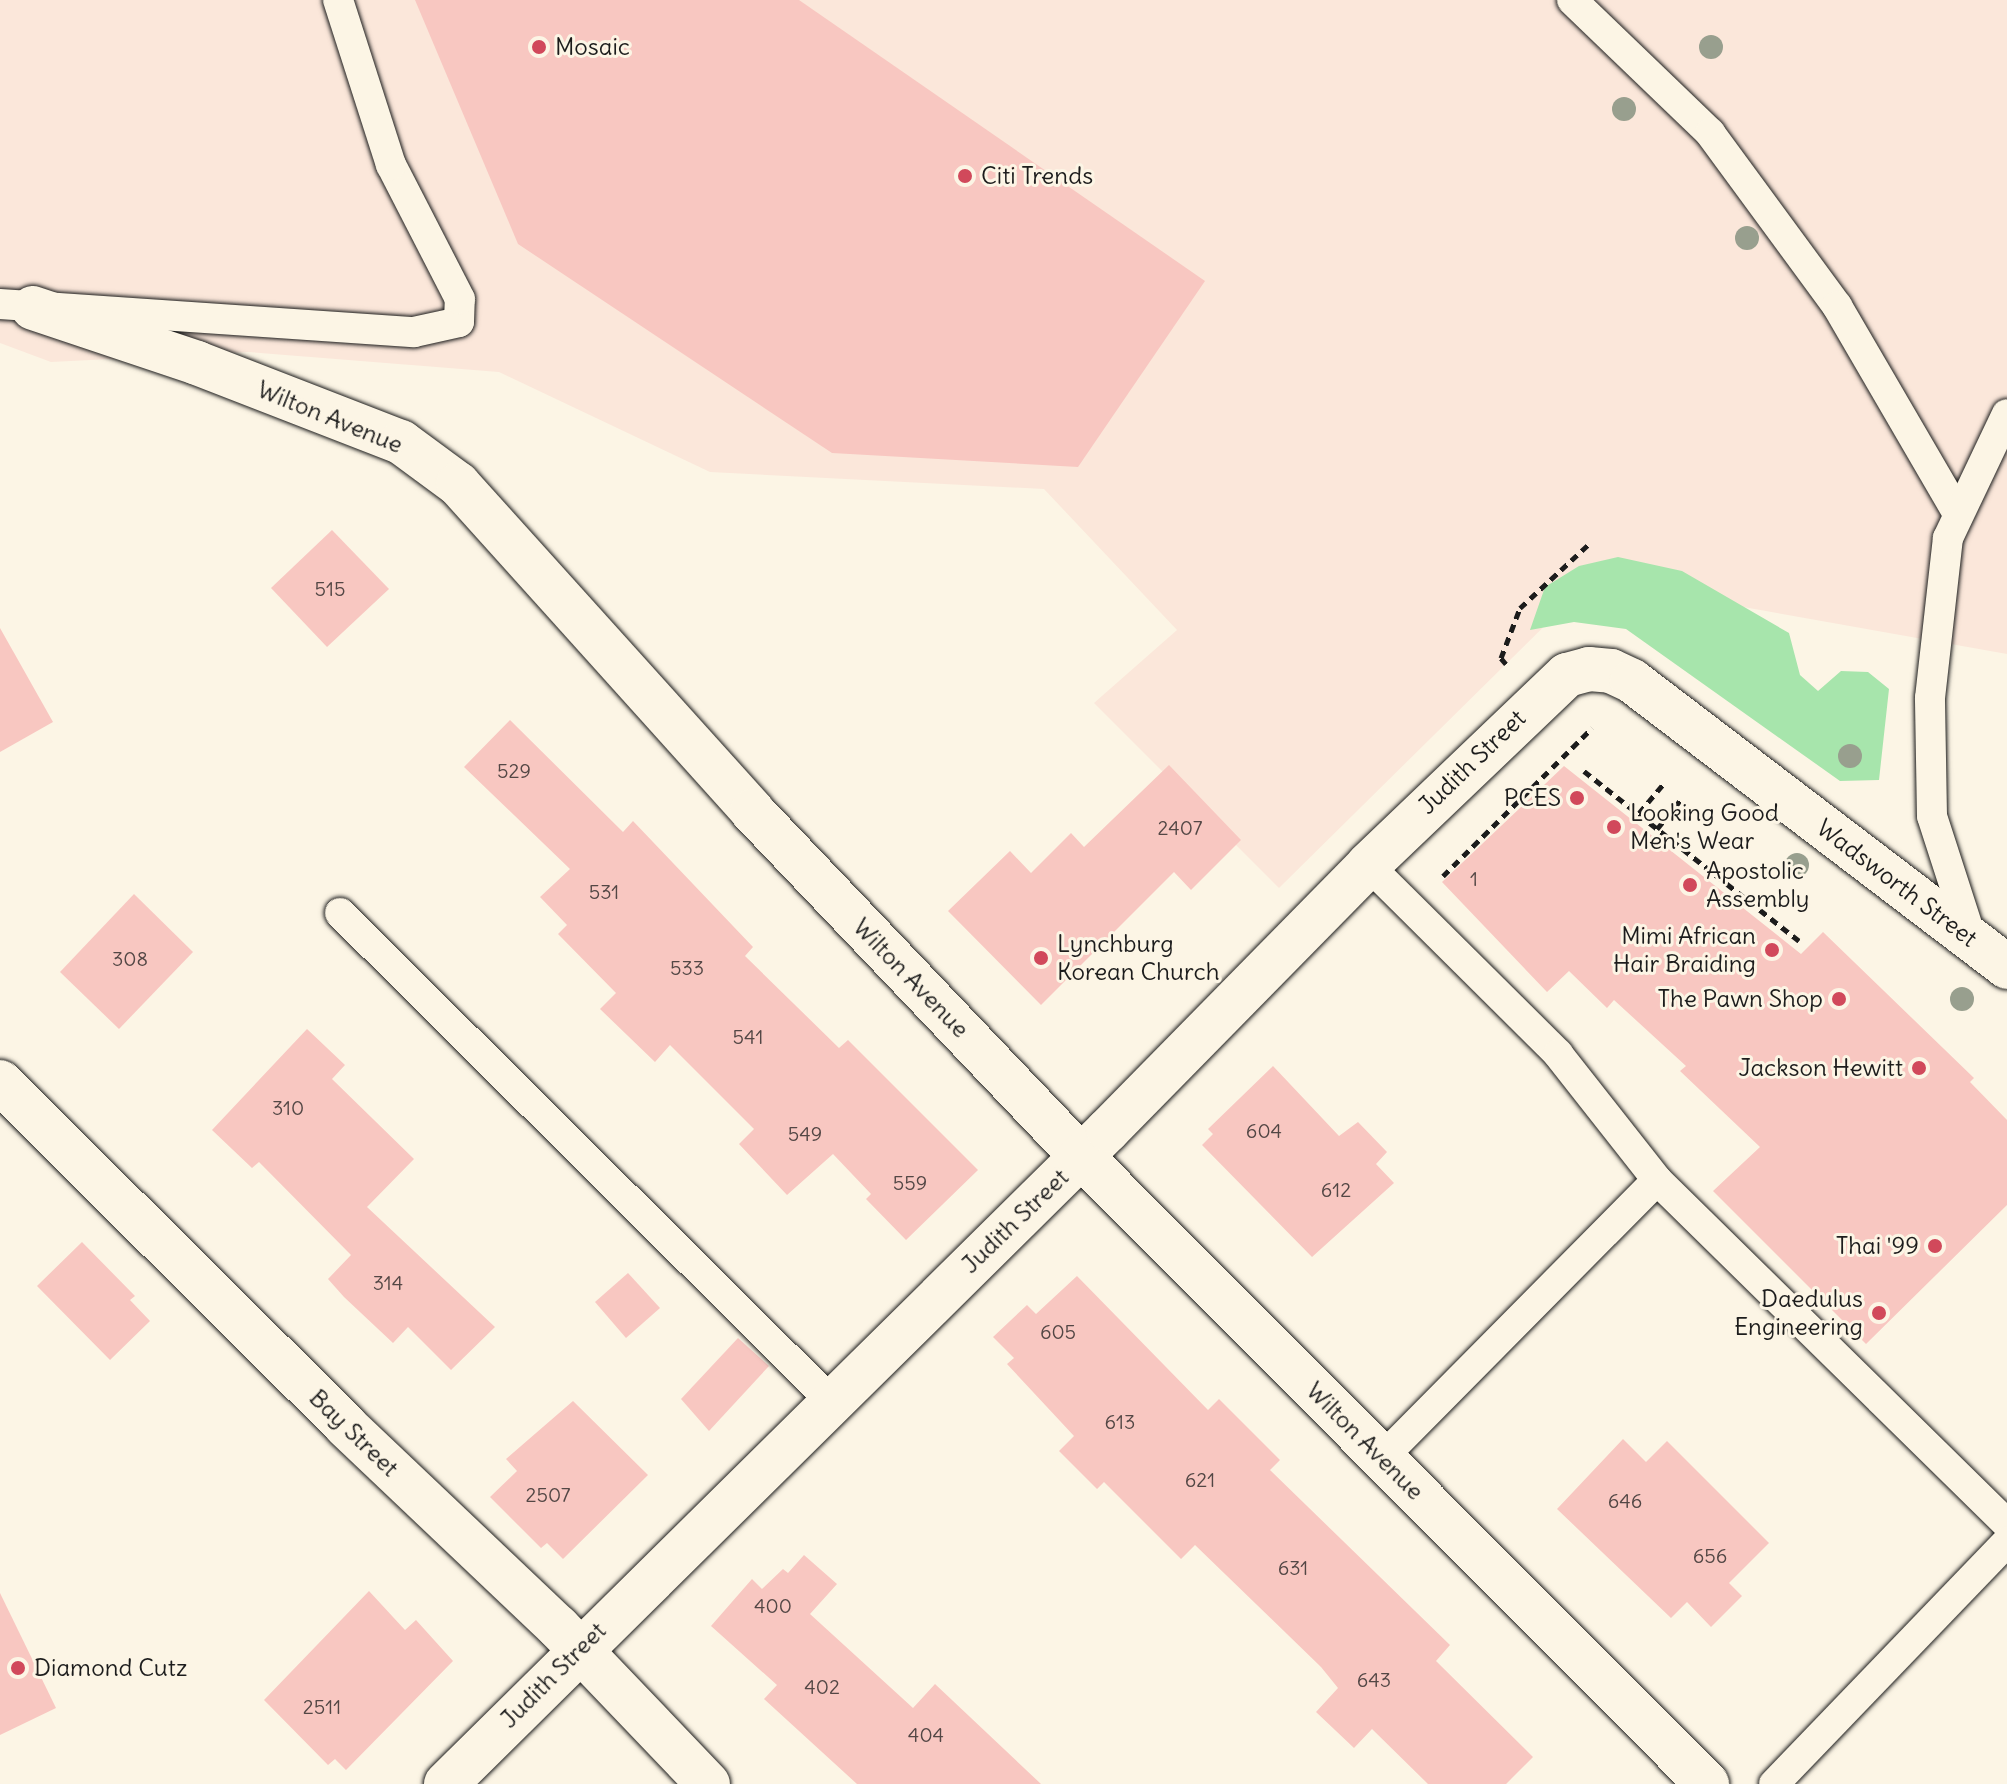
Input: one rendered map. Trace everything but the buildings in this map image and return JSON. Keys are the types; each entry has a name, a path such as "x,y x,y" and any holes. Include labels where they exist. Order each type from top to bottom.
{"street":[{"name":"Wilton Avenue","path":"17,306 197,363 401,442 458,484 752,811 1081,1156 1707,1784"},
{"name":"Judith Street","path":"446,1784 579,1648 1081,1156 1552,684 1589,669"},
{"name":"Wadsworth Street","path":"1589,669 1611,671 1632,681 2007,967"},
{"name":"Bay Street","path":"0,1082 346,1426 579,1648 708,1784"}],"lane":[{"path":"17,306 414,332 459,322 460,299 391,165 338,0"},
{"path":"1572,0 1710,133 1837,306 1957,512"},
{"path":"1972,940 1932,816 1930,698 1940,585 1957,512 2007,414"},
{"path":"1368,865 1558,1054 1657,1180 2007,1524"},
{"path":"340,913 830,1400"},
{"path":"1382,1458 1657,1180"},
{"path":"1774,1784 2007,1542"}],"path":[{"path":"1511,669 1501,658 1520,608 1591,542"},
{"path":"1446,873 1592,728"},
{"path":"1584,771 1799,941"},
{"path":"1639,813 1664,783"},
{"path":"1657,829 1683,797"}],"shaded area":[{"path":"0,0 2007,0 2007,654 1591,580 1279,888 1094,703 1177,630 1044,489 710,472 499,372 249,352 51,362 0,343"}],"green space":[{"path":"1618,557 1682,571 1789,633 1800,675 1818,691 1841,671 1868,672 1889,689 1879,780 1840,781 1626,629 1574,622 1530,630 1545,587 1579,566"}],"place":[{"name":"Mosaic","path":"539,47"},
{"name":"Citi Trends","path":"965,176"},
{"name":"PCES","path":"1577,798"},
{"name":"Looking Good Men's Wear","path":"1614,827"},
{"name":"Apostolic Assembly","path":"1690,885"},
{"name":"Mimi African Hair Braiding","path":"1772,950"},
{"name":"Lynchburg Korean Church","path":"1041,958"},
{"name":"The Pawn Shop","path":"1839,999"},
{"name":"Jackson Hewitt","path":"1919,1068"},
{"name":"Thai '99","path":"1935,1246"},
{"name":"Daedulus Engineering","path":"1879,1313"},
{"name":"Diamond Cutz","path":"18,1668"}]}
